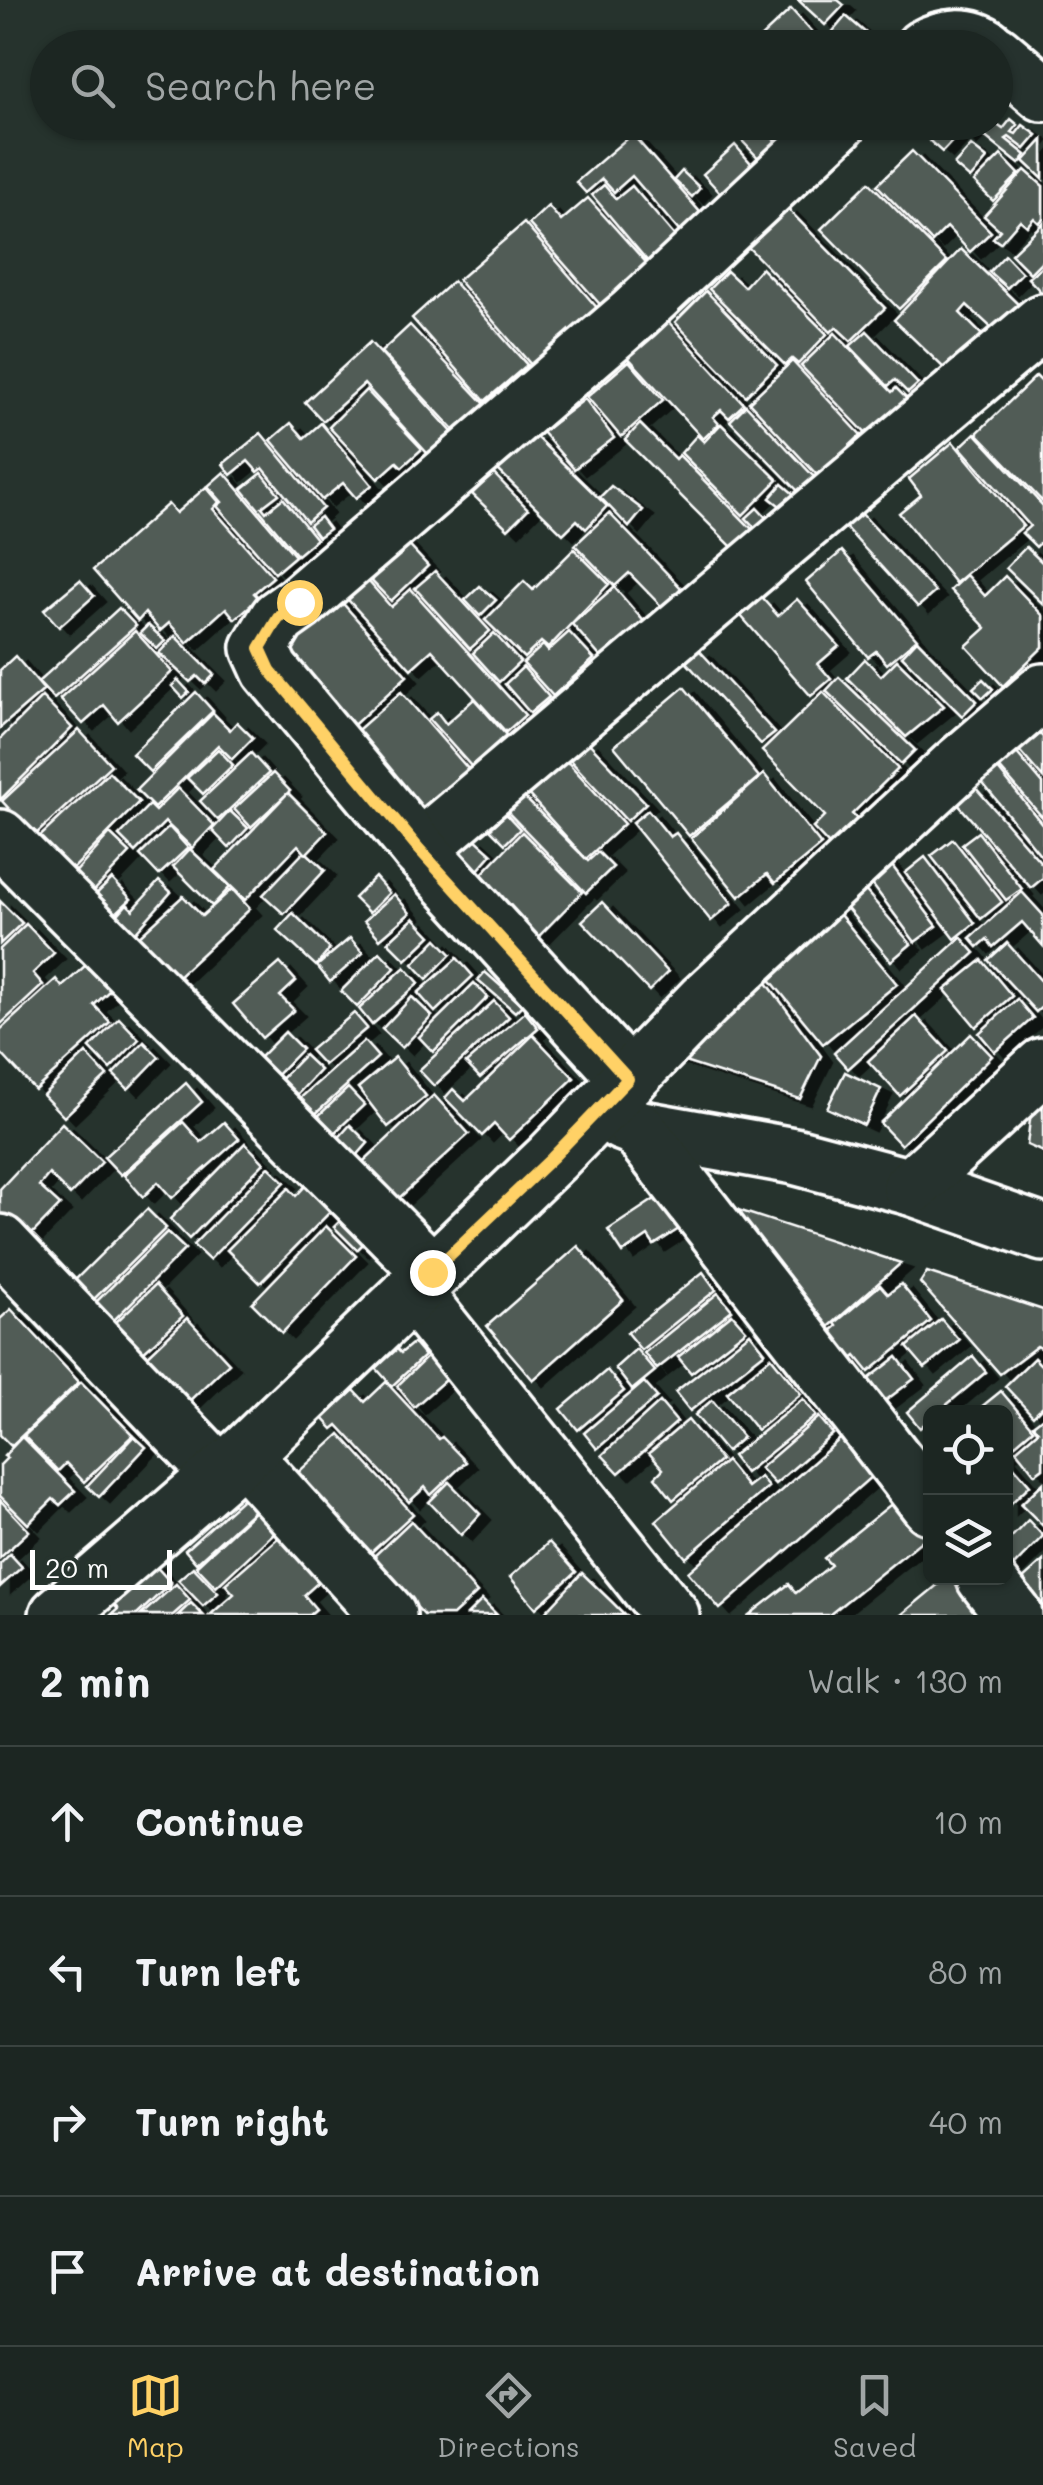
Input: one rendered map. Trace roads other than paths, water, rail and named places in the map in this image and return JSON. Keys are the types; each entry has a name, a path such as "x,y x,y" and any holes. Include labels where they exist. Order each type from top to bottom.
{"street":[{"path":"1013,67 1043,93"},
{"path":"821,140 634,314 278,618 260,648 270,670 623,1104 923,1497"},
{"path":"419,849 1043,322"},
{"path":"58,1615 231,1464 422,1282 623,1104 704,1001 958,765 1043,692"},
{"path":"0,838 422,1282 672,1615"},
{"path":"911,1187 1043,1066"},
{"path":"623,1104 911,1187 1043,1233"},
{"path":"0,1243 388,1615"},
{"path":"991,1585 1014,1615"}]}
